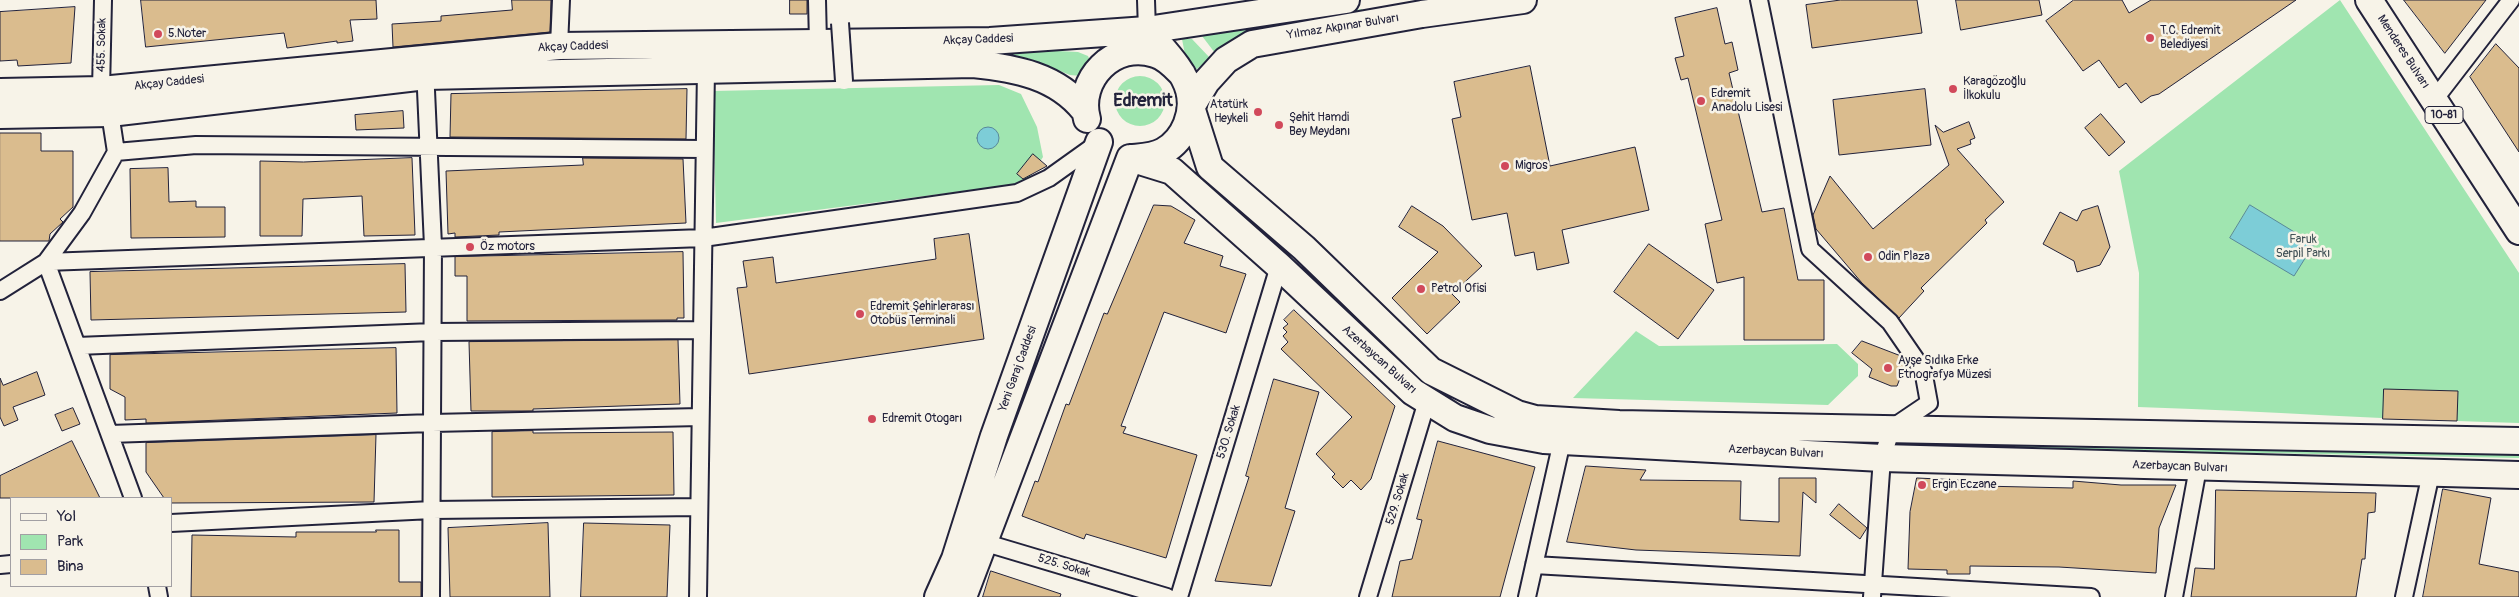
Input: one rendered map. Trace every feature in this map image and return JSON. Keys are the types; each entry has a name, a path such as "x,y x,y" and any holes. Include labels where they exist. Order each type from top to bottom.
{"main road":[{"path":"1147,30 1182,74 1189,90 1191,108 1187,124 1178,140 1165,151 1148,157 1130,158 1113,152 1099,142 1089,127 1084,110 1086,92 1093,76 1105,62 1147,30 1346,0"},
{"name":"Yılmaz Akpınar Bulvarı","path":"1191,108 1206,82 1226,60 1252,44 1422,14 1523,0"},
{"name":"Menderes Bulvarı","path":"2369,0 2519,231"},
{"name":"Akçay Caddesi","path":"0,115 425,67 559,46 990,41 1147,30"},
{"path":"1105,62 1120,54 1137,51 1155,54 1170,62 1182,74"},
{"name":"Akçay Caddesi","path":"425,67 706,69 973,64 1010,67 1047,80 1072,95 1084,110"},
{"name":"Akçay Caddesi","path":"0,92 106,102"},
{"name":"Azerbaycan Bulvarı","path":"1191,108 1210,167 1304,248 1431,371 1517,414 1535,419 1619,424 2519,441"},
{"name":"Yeni Garaj Caddesi","path":"963,597 994,436 1099,142"},
{"name":"Azerbaycan Bulvarı","path":"1130,158 1172,171 1279,266 1413,392 1455,418 1490,430 1544,440 1882,458 2198,468 2519,475"},
{"name":"Yeni Garaj Caddesi","path":"938,597 973,539 1130,158"}],"street":[{"name":"455. Sokak","path":"103,0 106,102 116,152"},
{"path":"559,46 561,0"},
{"path":"817,0 818,42"},
{"path":"1146,0 1147,30"},
{"path":"1759,0 1810,249 1890,322 1924,370 1929,403 1892,428 1882,458 1872,591"},
{"path":"2434,100 2511,0"},
{"path":"840,23 844,81"},
{"path":"425,67 433,246 431,597"},
{"path":"698,597 706,69"},
{"path":"46,262 433,246 703,238 1018,193 1049,178 1099,142"},
{"path":"0,291 46,262 82,212 116,152 196,145 704,149"},
{"path":"46,262 133,497"},
{"name":"530. Sokak","path":"1179,597 1279,266"},
{"path":"77,346 433,332 701,330"},
{"name":"529. Sokak","path":"1368,597 1427,401"},
{"path":"110,434 432,422 700,417"},
{"path":"1527,597 1562,441"},
{"path":"2174,597 2198,468"},
{"path":"2404,597 2431,473"},
{"path":"172,523 432,510 699,507"},
{"name":"525. Sokak","path":"973,539 1167,597"},
{"path":"1534,564 1872,591 2091,597"}],"green space":[{"name":"Faruk Serpil Parkı","path":"2340,0 2519,273 2519,423 2138,407 2139,273 2119,171"},
{"path":"1362,9 1362,14 1301,21 1244,33 1215,53 1202,36 1197,33"},
{"path":"1182,39 1192,39 1210,58 1197,69 1191,69 1186,60"},
{"path":"1019,49 1078,52 1088,56 1091,63 1081,76 1070,75 1027,58 939,56"},
{"path":"1135,76 1145,76 1158,83 1165,96 1165,106 1158,119 1145,126 1135,126 1126,122 1119,115 1115,106 1115,96 1119,87 1126,80"},
{"path":"999,85 1021,94 1037,127 1043,157 1026,183 716,223 713,91"},
{"path":"1636,331 1659,346 1837,344 1858,364 1858,376 1828,405 1573,398"},
{"path":"1948,443 2519,453 2519,458 1958,447"}],"water":[{"path":"988,127 996,130 999,138 996,146 988,149 980,146 977,138 980,130"},
{"path":"2250,205 2314,244 2294,276 2230,238"}],"building":[{"path":"141,0 376,0 377,19 350,20 353,41 337,43 337,41 287,48 284,33 146,47"},
{"path":"512,0 551,0 550,32 393,47 392,24 441,21 441,16 512,10"},
{"path":"790,0 807,0 807,14 790,14"},
{"path":"1841,0 1917,0 1922,33 1812,48 1806,5"},
{"path":"1956,0 2039,0 2042,15 1961,30"},
{"name":"T.C. Edremit Belediyesi","path":"2074,0 2122,0 2129,13 2151,0 2296,0 2159,94 2151,96 2141,103 2126,83 2119,88 2099,60 2083,71 2046,21"},
{"path":"2404,0 2486,0 2445,53"},
{"path":"75,7 71,63 18,66 17,60 0,61 0,12"},
{"path":"1717,8 1725,44 1732,42 1738,70 1729,73 1762,212 1784,208 1798,280 1824,280 1824,340 1744,340 1744,277 1717,283 1705,224 1722,220 1688,78 1681,80 1675,58 1684,56 1675,18"},
{"path":"2496,44 2519,68 2519,152 2470,77"},
{"name":"Migros","path":"1530,66 1550,166 1635,147 1649,210 1562,230 1569,263 1537,270 1534,252 1515,256 1507,213 1472,220 1452,119 1461,117 1454,82"},
{"path":"687,89 686,139 450,137 451,94"},
{"path":"1925,89 1931,145 1839,155 1833,100"},
{"path":"403,111 404,128 356,130 355,115"},
{"path":"2101,114 2125,142 2109,156 2085,128"},
{"path":"1969,122 1975,138 1970,140 1971,144 1957,149 2004,202 1985,220 1987,223 1921,288 1924,291 1899,318 1862,283 1816,229 1813,215 1830,176 1873,229 1949,165 1935,125 1943,132"},
{"path":"0,133 41,133 41,151 73,151 73,207 60,219 63,222 50,234 49,241 0,241"},
{"path":"1033,154 1047,166 1023,179 1017,174"},
{"path":"412,158 415,235 364,236 362,196 303,199 302,236 260,236 260,161 303,162"},
{"path":"583,158 683,159 686,223 499,232 499,235 455,237 455,233 448,234 446,171 583,165"},
{"path":"168,168 169,202 196,201 196,207 225,207 225,237 131,238 130,169"},
{"path":"1154,205 1171,206 1195,220 1184,243 1223,256 1220,266 1246,274 1226,333 1164,312 1121,426 1126,427 1123,433 1197,455 1166,558 1086,534 1084,539 1022,516 1035,481 1038,482 1066,404 1069,405 1104,313 1107,314"},
{"path":"1412,206 1443,226 1482,266 1452,294 1460,302 1427,334 1392,298 1438,252 1399,227"},
{"path":"2098,206 2110,247 2100,265 2077,272 2074,261 2043,244 2060,212 2077,221 2082,211"},
{"name":"Edremit Şehirlerarası Otobüs Terminali","path":"969,234 984,339 749,374 737,288 747,287 743,261 773,257 776,283 936,259 934,239"},
{"path":"1649,244 1714,290 1678,339 1614,292"},
{"path":"683,252 684,318 677,318 677,320 467,321 467,276 455,276 455,257"},
{"path":"405,264 406,312 91,320 90,272"},
{"path":"1294,310 1395,406 1371,479 1361,490 1351,480 1343,488 1332,477 1335,474 1316,454 1352,417 1281,349 1288,342 1283,336 1287,332 1283,328 1288,324 1284,320"},
{"path":"678,340 680,404 533,409 533,411 471,411 469,342"},
{"name":"Ayşe Sıdıka Erke Etnografya Müzesi","path":"1862,341 1901,356 1906,363 1897,386 1891,386 1869,377 1872,369 1852,353"},
{"path":"396,348 397,413 146,423 146,419 125,420 125,397 110,389 110,355"},
{"path":"37,372 45,395 13,407 18,420 4,426 0,417 0,378 3,385"},
{"path":"1274,379 1319,392 1285,508 1295,511 1271,586 1215,581 1249,477 1246,476"},
{"path":"2384,389 2458,391 2457,421 2383,419"},
{"path":"73,408 80,424 62,431 55,415"},
{"path":"533,431 533,433 673,432 674,495 492,497 492,432"},
{"path":"376,435 374,502 172,503 172,497 163,497 146,472 146,443"},
{"path":"72,441 100,497 0,498 0,476"},
{"path":"1438,441 1535,467 1500,597 1392,597 1400,561 1412,559 1422,520 1417,519"},
{"path":"1586,466 1646,470 1640,480 1741,481 1740,520 1779,522 1779,478 1816,478 1816,503 1803,492 1800,556 1636,550 1567,542"},
{"path":"1917,478 1980,481 1980,486 2073,488 2073,481 2121,485 2176,485 2159,528 2156,573 2059,567 1970,566 1970,574 1947,574 1947,570 1908,569 1910,512"},
{"path":"2443,489 2491,498 2479,564 2519,572 2519,597 2423,597"},
{"path":"2216,490 2376,493 2375,512 2368,513 2365,559 2362,559 2356,597 2191,597 2195,568 2214,569"},
{"path":"1839,504 1867,528 1860,539 1830,515"},
{"path":"548,523 550,597 450,597 448,528"},
{"path":"584,523 670,525 667,597 581,597"},
{"path":"376,530 399,530 399,582 421,582 421,597 191,597 192,535 296,537 296,532 376,532"},
{"path":"991,571 1061,594 1060,597 983,597"}],"place":[{"name":"5.Noter","path":"158,34"},
{"name":"T.C. Edremit Belediyesi","path":"2150,38"},
{"name":"Karagözoğlu İlkokulu","path":"1953,89"},
{"name":"Edremit Anadolu Lisesi","path":"1701,101"},
{"name":"Atatürk Heykeli","path":"1258,112"},
{"name":"Şehit Hamdi Bey Meydanı","path":"1279,125"},
{"name":"Migros","path":"1505,166"},
{"name":"Öz motors","path":"470,247"},
{"name":"Odin Plaza","path":"1868,257"},
{"name":"Petrol Ofisi","path":"1421,289"},
{"name":"Edremit Şehirlerarası Otobüs Terminali","path":"860,314"},
{"name":"Ayşe Sıdıka Erke Etnografya Müzesi","path":"1888,368"},
{"name":"Edremit Otogarı","path":"872,419"},
{"name":"Ergin Eczane","path":"1922,485"}],"district":[{"name":"Edremit","path":"1143,101"}]}
